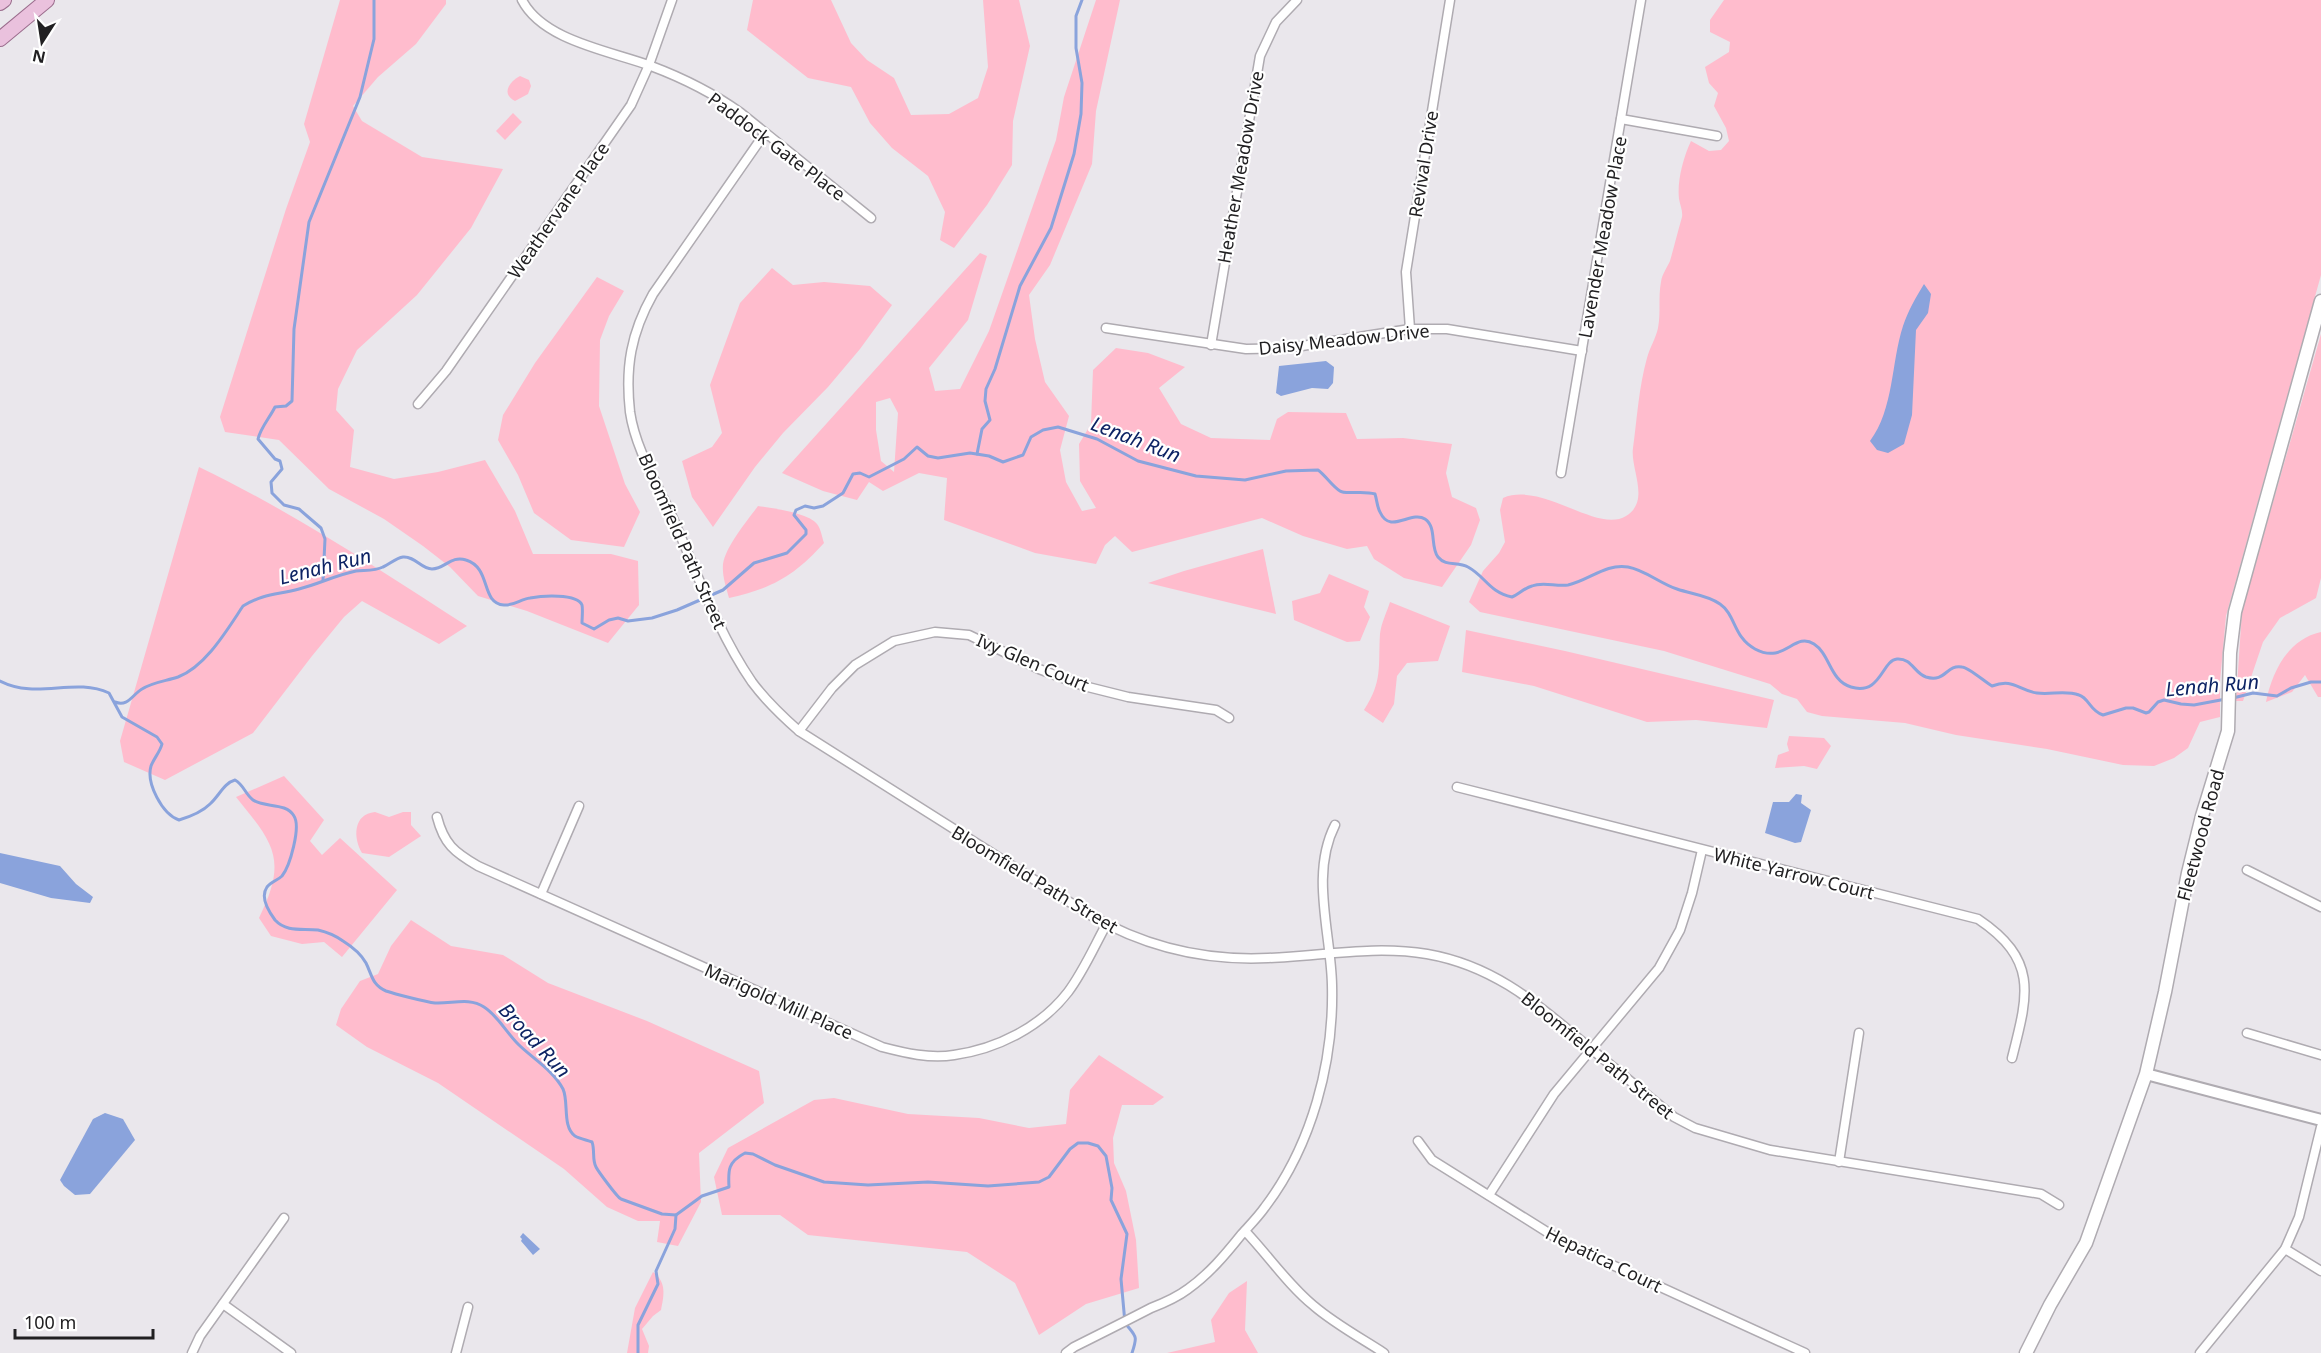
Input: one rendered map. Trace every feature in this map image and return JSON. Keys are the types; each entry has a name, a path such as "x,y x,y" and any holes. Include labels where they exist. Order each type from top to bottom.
{"main road":[{"path":"0,3 4,0"},
{"path":"0,39 47,0"},
{"name":"Fleetwood Road","path":"2026,1353 2050,1305 2086,1243 2146,1074 2165,992 2187,873 2202,816 2225,745 2230,653 2235,612 2321,301"}],"street":[{"name":"Paddock Gate Place","path":"522,0 538,20 563,35 649,65 718,97 871,218"},
{"name":"Weathervane Place","path":"418,404 446,371 631,105 649,65 672,0"},
{"name":"Heather Meadow Drive","path":"1210,345 1260,56 1276,22 1297,0"},
{"name":"Revival Drive","path":"1410,329 1406,292 1408,253 1450,0"},
{"name":"Lavender Meadow Place","path":"1562,473 1641,0"},
{"path":"1621,120 1717,136"},
{"name":"Bloomfield Path Street","path":"765,133 653,294 636,328 628,380 634,428 642,450 737,657 754,684 779,714 799,731 1106,924 1163,947 1234,959 1400,951 1428,954 1492,976 1531,998 1674,1117 1695,1128 1770,1150 2041,1194 2059,1205"},
{"name":"Daisy Meadow Drive","path":"1106,328 1246,349 1290,348 1410,329 1460,330 1582,351"},
{"name":"Ivy Glen Court","path":"799,731 832,688 855,665 894,641 935,632 969,634 1039,669 1105,692 1149,701 1216,710 1229,717"},
{"name":"White Yarrow Court","path":"1457,787 1978,919 1993,929 2013,950 2025,979 2026,997 2023,1016 2012,1058"},
{"path":"541,894 579,806"},
{"name":"Marigold Mill Place","path":"437,817 442,835 449,845 462,856 541,894 882,1047 903,1052 953,1056 989,1047 1016,1035 1051,1010 1071,988 1106,924"},
{"path":"1066,1353 1170,1300 1192,1286 1215,1267 1265,1208 1288,1170 1305,1135 1320,1092 1329,1040 1332,986 1323,895 1323,862 1327,840 1335,825"},
{"path":"1489,1195 1554,1094 1659,968 1680,930 1702,850"},
{"path":"2247,870 2321,907"},
{"path":"1839,1162 1858,1033"},
{"path":"2247,1033 2321,1054"},
{"path":"2146,1074 2321,1120"},
{"path":"2200,1353 2285,1249 2299,1217 2321,1127"},
{"name":"Hepatica Court","path":"1418,1141 1432,1160 1586,1253 1805,1353"},
{"path":"192,1353 200,1336 284,1218"},
{"path":"1245,1231 1270,1257 1294,1288 1316,1308 1384,1353"},
{"path":"2285,1249 2321,1271"},
{"path":"223,1304 291,1353"},
{"path":"456,1353 468,1307"}],"shaded area":[{"path":"340,0 446,0 446,4 416,44 378,77 353,106 362,121 422,157 503,169 471,228 417,295 357,350 338,389 336,410 354,430 350,467 394,479 438,472 485,460 515,511 533,554 611,554 638,561 639,605 608,643 527,611 478,596 450,567 423,546 384,519 329,489 279,440 225,432 220,417 286,209 310,142 304,124"},
{"path":"753,0 831,0 851,43 867,60 894,78 911,115 949,114 978,98 988,67 983,0 1019,0 1030,46 1013,121 1012,165 987,205 954,248 940,240 945,212 928,176 892,148 870,123 851,87 808,78 747,30"},
{"path":"1096,0 1120,0 1096,111 1092,164 1050,265 1029,295 1035,339 1045,382 1069,416 1060,450 1066,482 1082,511 1096,508 1080,481 1079,444 1091,424 1093,370 1116,348 1148,353 1185,367 1159,388 1181,424 1211,438 1270,440 1277,419 1288,412 1346,413 1357,439 1403,438 1452,444 1446,473 1452,497 1476,508 1480,520 1471,545 1442,587 1404,578 1374,559 1367,546 1347,549 1303,536 1262,518 1132,552 1115,536 1105,545 1096,564 1035,553 944,520 947,478 919,473 883,491 869,482 857,500 823,491 782,473 980,253 987,256 968,320 929,368 935,391 960,389 989,331 1056,140 1064,97","holes":["890,398 898,413 894,472 881,461 876,430 876,402"]},
{"path":"1724,0 2321,0 2321,275 2226,616 2220,681 2220,717 2200,722 2188,748 2174,758 2154,766 2123,765 2047,749 1956,735 1905,723 1822,716 1807,712 1797,699 1782,694 1770,684 1664,651 1480,612 1469,602 1483,571 1499,553 1505,542 1500,510 1503,498 1519,495 1535,496 1585,514 1614,520 1626,516 1637,502 1638,484 1633,448 1639,402 1647,358 1658,328 1663,274 1670,261 1682,217 1679,192 1683,162 1691,141 1709,151 1721,150 1729,141 1726,128 1714,106 1718,93 1709,83 1705,67 1729,52 1730,42 1710,32 1710,20"},
{"path":"520,76 529,80 531,86 528,94 515,101 508,95 508,88"},
{"path":"513,113 522,122 505,140 496,131"},
{"path":"772,268 793,285 824,282 870,286 892,305 860,349 828,387 783,433 755,467 713,527 692,497 682,461 712,447 722,433 710,385 740,303"},
{"path":"597,277 624,291 609,316 600,340 599,406 625,484 640,512 624,547 571,540 534,513 518,475 498,440 503,415 535,363"},
{"path":"2321,334 2321,578 2316,598 2280,618 2263,642 2243,701 2236,701 2242,611"},
{"path":"199,467 302,522 467,626 439,644 362,601 344,617 253,733 165,780 124,762 120,741"},
{"path":"758,506 790,512 813,520 820,528 824,543 803,564 782,579 758,590 729,598 723,573 725,557 728,549"},
{"path":"1263,549 1276,614 1148,583 1184,571"},
{"path":"1329,574 1369,591 1364,607 1370,617 1360,641 1347,642 1294,620 1292,601 1320,593"},
{"path":"1390,602 1450,626 1438,661 1407,663 1397,676 1394,704 1383,723 1364,710 1377,682 1381,630"},
{"path":"1466,630 1774,700 1767,728 1696,720 1647,722 1534,686 1462,672"},
{"path":"2321,632 2321,697 2318,697 2305,675 2292,692 2266,702 2272,679 2283,658 2299,642"},
{"path":"1789,736 1824,738 1831,746 1817,769 1804,766 1775,768 1778,755 1789,751 1787,744"},
{"path":"284,776 324,820 310,841 322,855 340,838 397,890 342,957 324,942 302,944 271,936 259,918 273,881 273,853 260,827 236,797"},
{"path":"375,812 389,817 411,812 411,825 421,836 389,857 362,853 357,841 357,828 362,817"},
{"path":"411,920 451,946 503,955 548,983 647,1021 759,1071 764,1103 699,1153 701,1202 678,1246 657,1242 660,1221 638,1221 607,1207 564,1169 438,1083 367,1047 336,1025 341,1009 360,981 378,974 391,946"},
{"path":"1099,1055 1164,1097 1153,1105 1122,1105 1113,1138 1114,1163 1126,1191 1136,1240 1139,1288 1086,1304 1039,1335 1015,1283 967,1252 808,1235 780,1215 722,1215 714,1177 728,1148 814,1100 834,1098 908,1114 979,1118 1029,1128 1066,1124 1070,1090"},
{"path":"653,1272 661,1280 663,1294 661,1310 642,1329 649,1346 648,1353 627,1353 635,1308"},
{"path":"1247,1281 1245,1330 1258,1353 1167,1353 1215,1342 1211,1320 1229,1293"}],"water":[{"path":"1924,284 1931,294 1928,313 1916,330 1912,415 1904,444 1888,453 1877,450 1870,441 1884,415 1903,326"},
{"path":"1326,361 1334,367 1333,383 1328,389 1312,388 1281,396 1276,393 1279,366"},
{"path":"1796,794 1802,795 1801,803 1811,810 1801,842 1795,843 1765,833 1773,802 1789,802"},
{"path":"0,853 60,866 76,884 93,897 90,903 51,898 0,883"},
{"path":"105,1113 123,1119 135,1140 90,1194 75,1195 60,1180 93,1119"},
{"path":"523,1233 540,1249 533,1255 521,1241 520,1237"}],"waterway":[{"path":"323,580 325,539 321,528 299,509 284,505 272,493 271,482 282,469 280,461 275,459 258,439 275,407 286,406 292,401 294,329 309,222 360,97 374,39 374,0"},
{"path":"977,454 982,429 990,420 985,401 986,389 995,369 1020,286 1051,228 1074,154 1081,114 1082,83 1076,48 1076,16 1082,0"},
{"name":"Lenah Run","path":"115,702 127,702 146,687 178,677 198,665 223,636 243,606 265,596 306,587 356,571 380,568 403,557 411,558 432,569 456,559 466,560 480,570 492,598 504,605 527,599 558,596 579,601 582,605 582,623 594,629 609,620 618,618 628,621 652,618 723,590 754,563 787,553 806,534 806,530 794,515 796,510 805,506 814,508 823,506 843,493 853,474 860,473 869,477 904,459 917,447 928,456 938,458 970,453 989,456 1003,462 1023,455 1031,437 1043,430 1058,427 1097,439 1138,461 1196,476 1245,480 1286,471 1318,470 1342,492 1375,494 1378,508 1384,519 1389,522 1413,517 1425,519 1431,527 1434,548 1441,560 1468,567 1498,592 1512,597 1536,585 1568,585 1605,570 1620,566 1628,567 1671,587 1720,604 1729,614 1742,638 1755,649 1765,653 1774,653 1801,642 1807,641 1814,644 1824,654 1839,679 1851,687 1869,687 1892,661 1902,659 1926,677 1938,678 1952,668 1962,667 1992,686 2006,683 2030,692 2074,694 2085,699 2095,711 2103,715 2126,708 2146,713 2158,702 2164,700 2194,705 2226,699"},
{"name":"Broad Run","path":"0,681 28,689 82,687 109,693 122,717 157,737 162,744 151,766 151,781 161,805 179,820 203,809 235,780 253,800 290,812 296,821 291,856 282,876 267,887 264,895 268,909 275,920 285,927 318,930 340,939 361,956 375,983 381,989 435,1003 472,1002 489,1011 518,1044 559,1082 565,1094 568,1127 575,1136 592,1142 596,1167 621,1199 662,1214 676,1215 702,1196 729,1187 730,1167 745,1153 753,1154 775,1165 824,1182 868,1185 928,1182 988,1186 1039,1182 1049,1177 1070,1149 1078,1143 1098,1146 1106,1156 1112,1188 1111,1200 1127,1234 1121,1279 1125,1323 1134,1334 1135,1339 1132,1353"},
{"name":"Lenah Run","path":"2233,698 2253,693 2277,696 2291,688 2311,682 2321,682"},
{"path":"638,1353 638,1325 658,1284 656,1271 675,1229 676,1215"}]}
